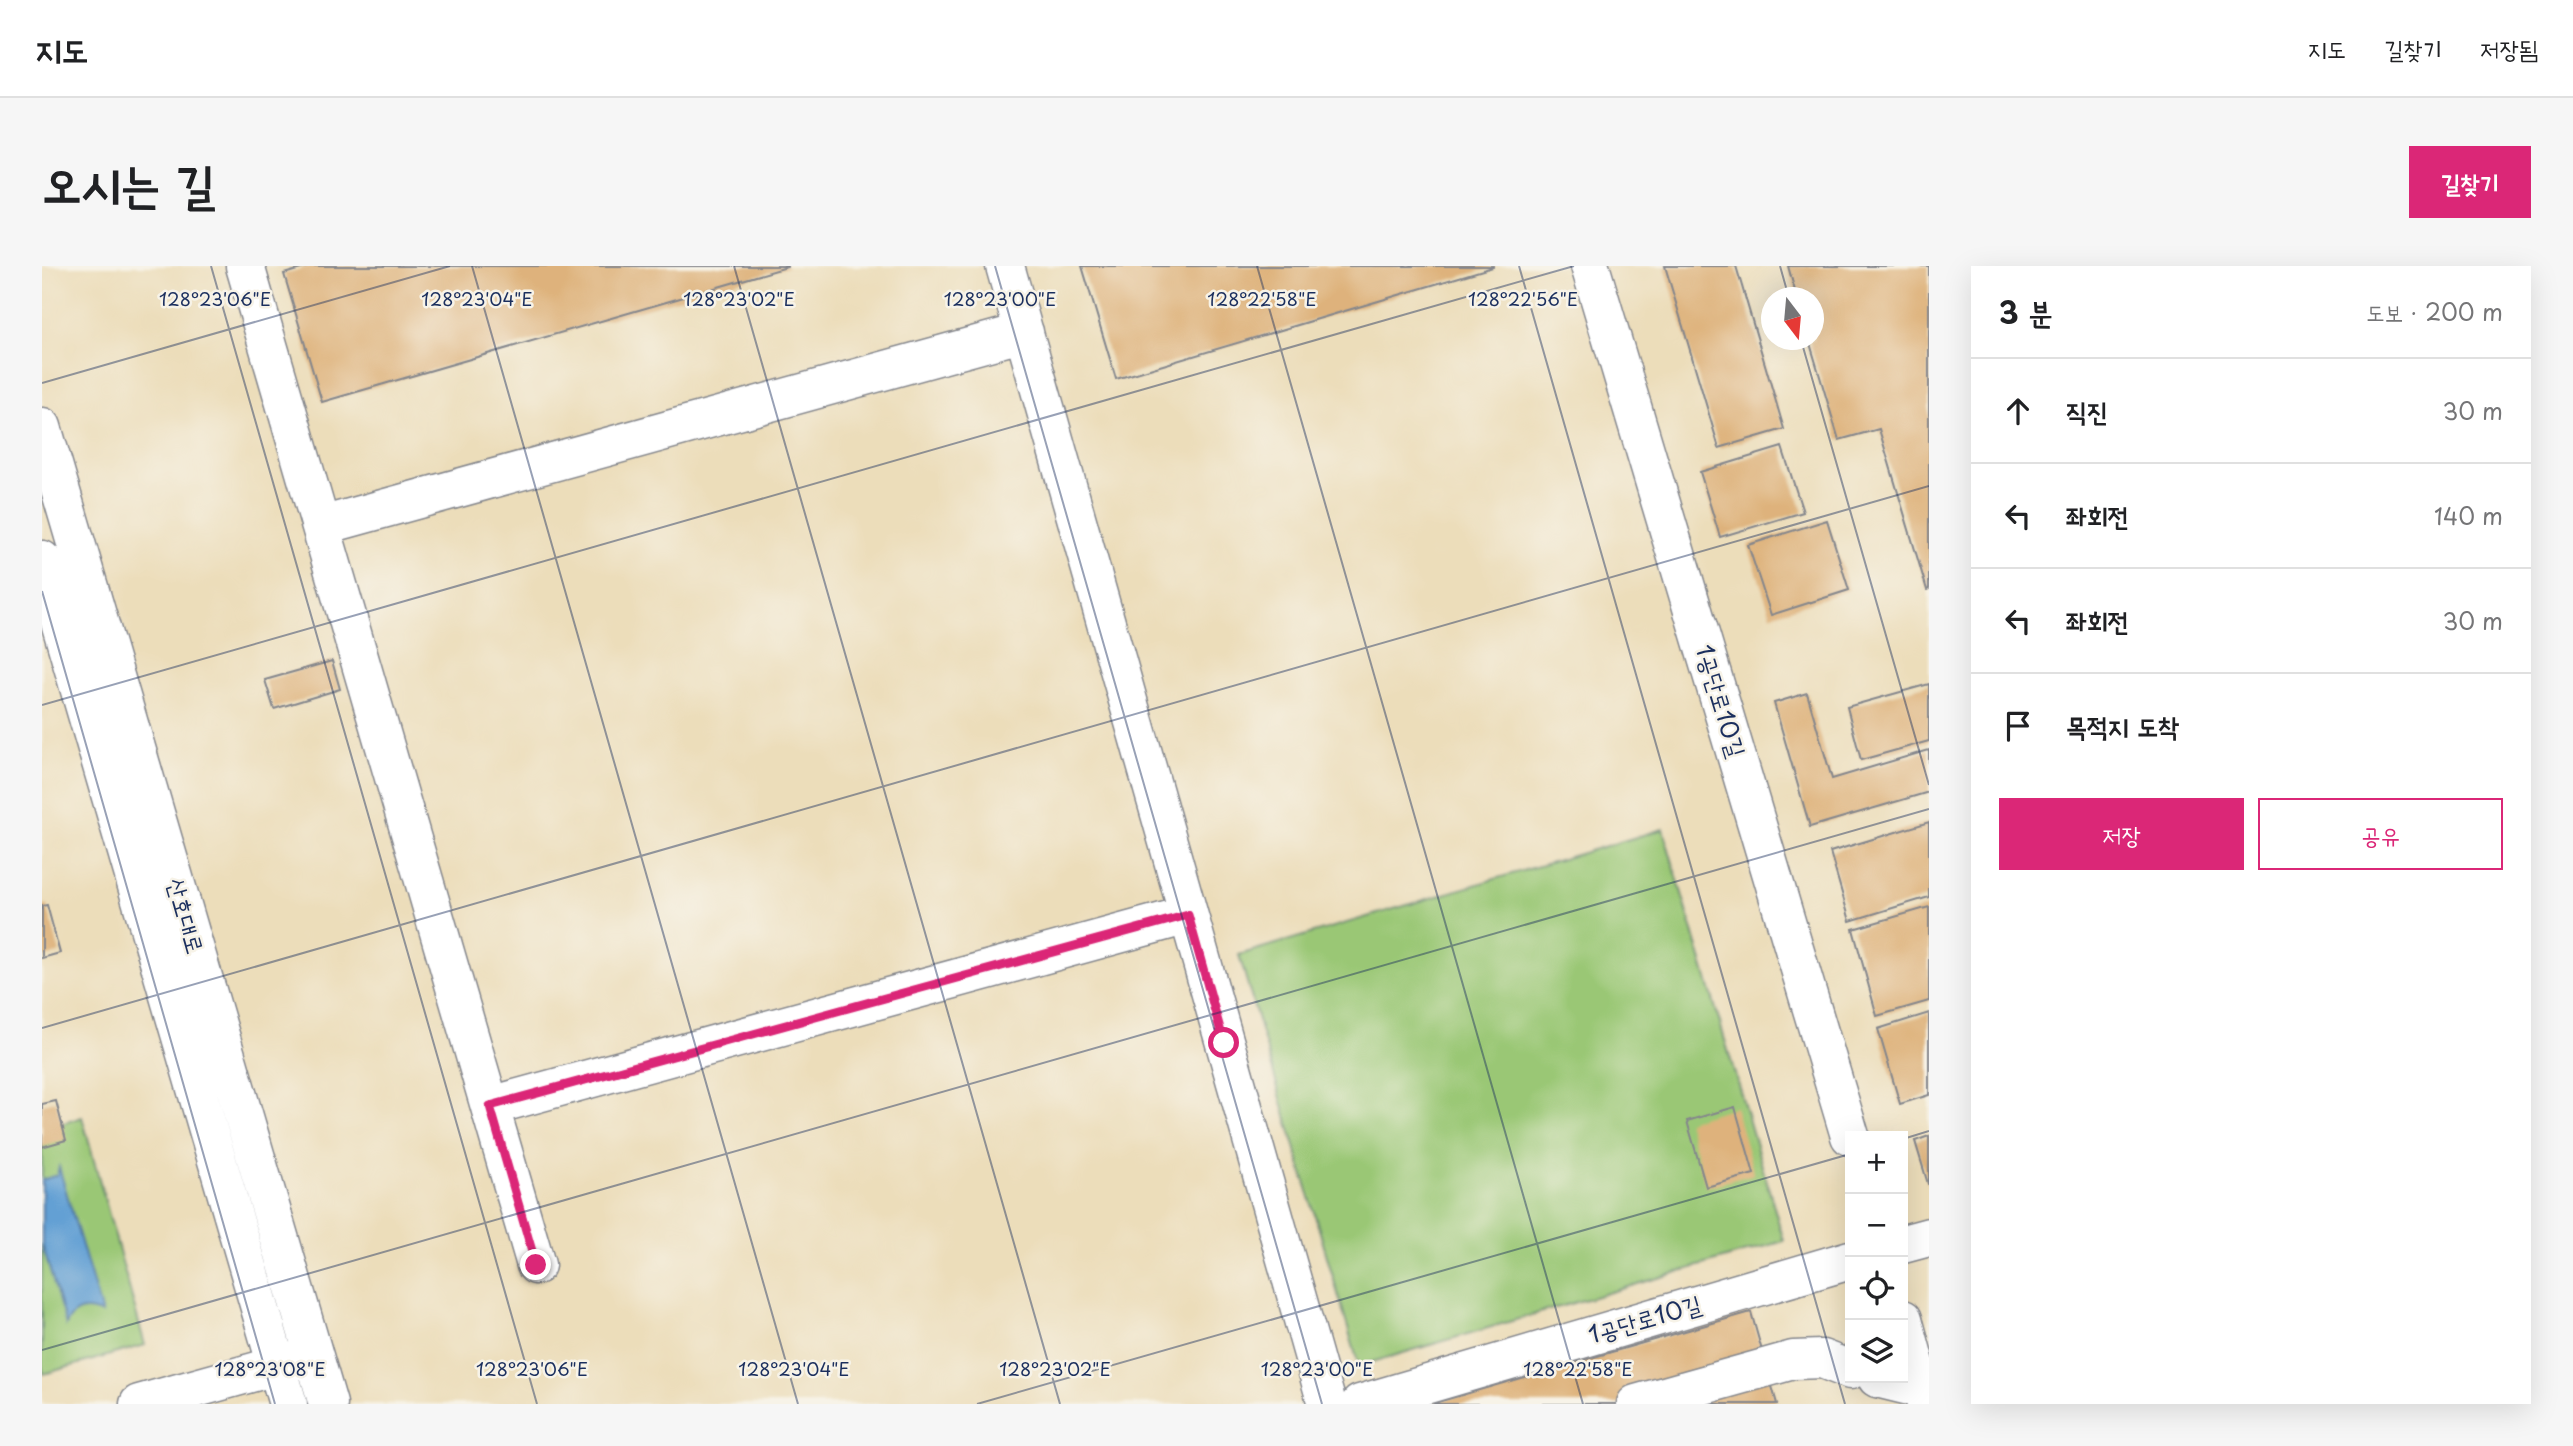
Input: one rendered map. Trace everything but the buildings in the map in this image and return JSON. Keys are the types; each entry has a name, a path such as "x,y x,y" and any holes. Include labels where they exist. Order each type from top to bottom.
{"main road":[{"path":"246,266 536,1265"},
{"path":"1005,266 1327,1404"},
{"name":"1공단로10길","path":"1590,266 1849,1131"},
{"path":"321,526 1024,332"},
{"name":"산호대로","path":"42,427 328,1404"},
{"name":"산호대로","path":"42,560 288,1404"},
{"path":"490,1106 1188,915"},
{"path":"1908,1243 1929,1237"},
{"name":"1공단로10길","path":"1360,1404 1845,1261"},
{"path":"1903,1320 1924,1396"},
{"path":"139,1404 314,1356"},
{"path":"1636,1404 1793,1360 1822,1359 1845,1368"},
{"path":"1890,1383 1924,1396"}],"green space":[{"path":"1663,829 1784,1241 1359,1366 1239,955"},
{"path":"82,1117 145,1345 44,1374 42,1147 61,1124"}],"water":[{"path":"59,1167 102,1314 81,1310 72,1315 66,1325 42,1243 42,1180 57,1175"}],"route":[{"path":"536,1265 490,1106 1188,915 1224,1043"}]}
